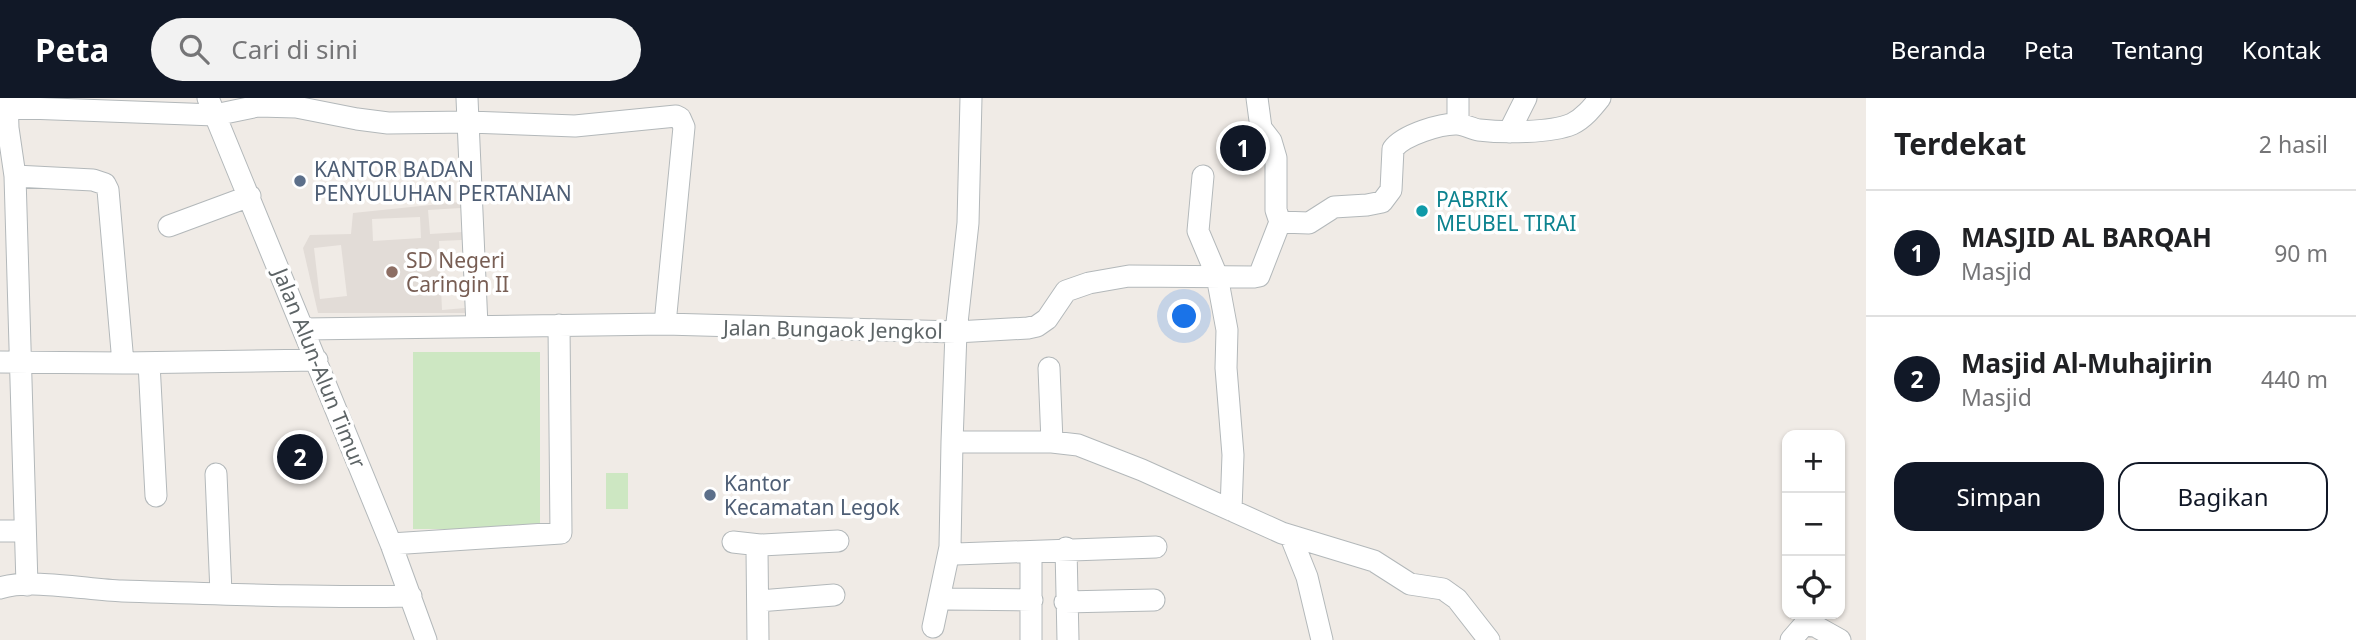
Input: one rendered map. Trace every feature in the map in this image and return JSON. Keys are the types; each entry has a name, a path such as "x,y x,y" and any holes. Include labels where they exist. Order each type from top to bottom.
{"street":[{"path":"467,98 477,326"},
{"path":"971,98 968,223 956,332 1037,326 1049,316 1061,296 1073,287 1089,283 1129,276 1259,276 1280,222 1276,210 1276,158 1271,141 1261,128 1257,98"},
{"path":"1458,98 1458,124"},
{"path":"1509,132 1526,98"},
{"path":"1280,222 1308,223 1334,207 1382,202 1391,190 1391,159 1397,144 1422,132 1458,124 1476,130 1509,132 1570,125 1587,113 1600,98"},
{"path":"27,585 10,362 15,176 5,104 296,107 388,123 469,122 575,126 672,114 680,118 684,127 665,324"},
{"name":"Jalan Alun-Alun Timur","path":"212,106 391,544 426,640"},
{"path":"15,176 93,180 105,184 108,190 123,363"},
{"path":"1203,176 1198,232 1217,276 1227,330 1226,368 1233,455 1231,510"},
{"path":"169,226 250,196"},
{"name":"Jalan Bungaok Jengkol","path":"304,329 665,324 956,332 950,547 933,627"},
{"path":"391,544 561,533 559,325"},
{"path":"10,362 317,360"},
{"path":"149,363 156,496"},
{"path":"1049,368 1052,442"},
{"path":"952,442 1052,442 1078,445 1142,470 1291,537 1374,561 1410,584 1443,589 1457,599 1489,640"},
{"path":"216,474 221,593"},
{"path":"0,531 24,531"},
{"path":"1291,537 1307,577 1322,640"},
{"path":"733,542 760,545 838,541"},
{"path":"758,640 757,550 760,545"},
{"path":"956,554 1066,548 1156,547"},
{"path":"1066,548 1065,602 1068,640"},
{"path":"1031,552 1031,640"},
{"path":"0,588 27,585 336,598 411,596"},
{"path":"758,601 834,595"},
{"path":"948,599 1031,600"},
{"path":"1065,602 1154,600"},
{"path":"1791,640 1804,625 1815,626 1840,640"}],"shaded area":[{"name":"SD Negeri Caringin II","path":"469,201 473,313 318,313 303,248 310,235 351,234 353,213","holes":["461,208 463,232 430,234 428,210","420,217 421,238 373,241 372,219","462,240 465,308 442,310 439,241","341,245 347,296 320,299 314,248"]}],"green space":[{"path":"413,352 540,352 540,529 413,529"},
{"path":"606,473 628,473 628,509 606,509"}],"place":[{"name":"MASJID AL BARQAH","path":"1243,148"},
{"name":"KANTOR BADAN PENYULUHAN PERTANIAN","path":"300,181"},
{"name":"PABRIK MEUBEL TIRAI","path":"1422,211"},
{"name":"SD Negeri Caringin II","path":"392,272"},
{"name":"Masjid Al-Muhajirin","path":"300,457"},
{"name":"Kantor Kecamatan Legok","path":"710,495"}]}
